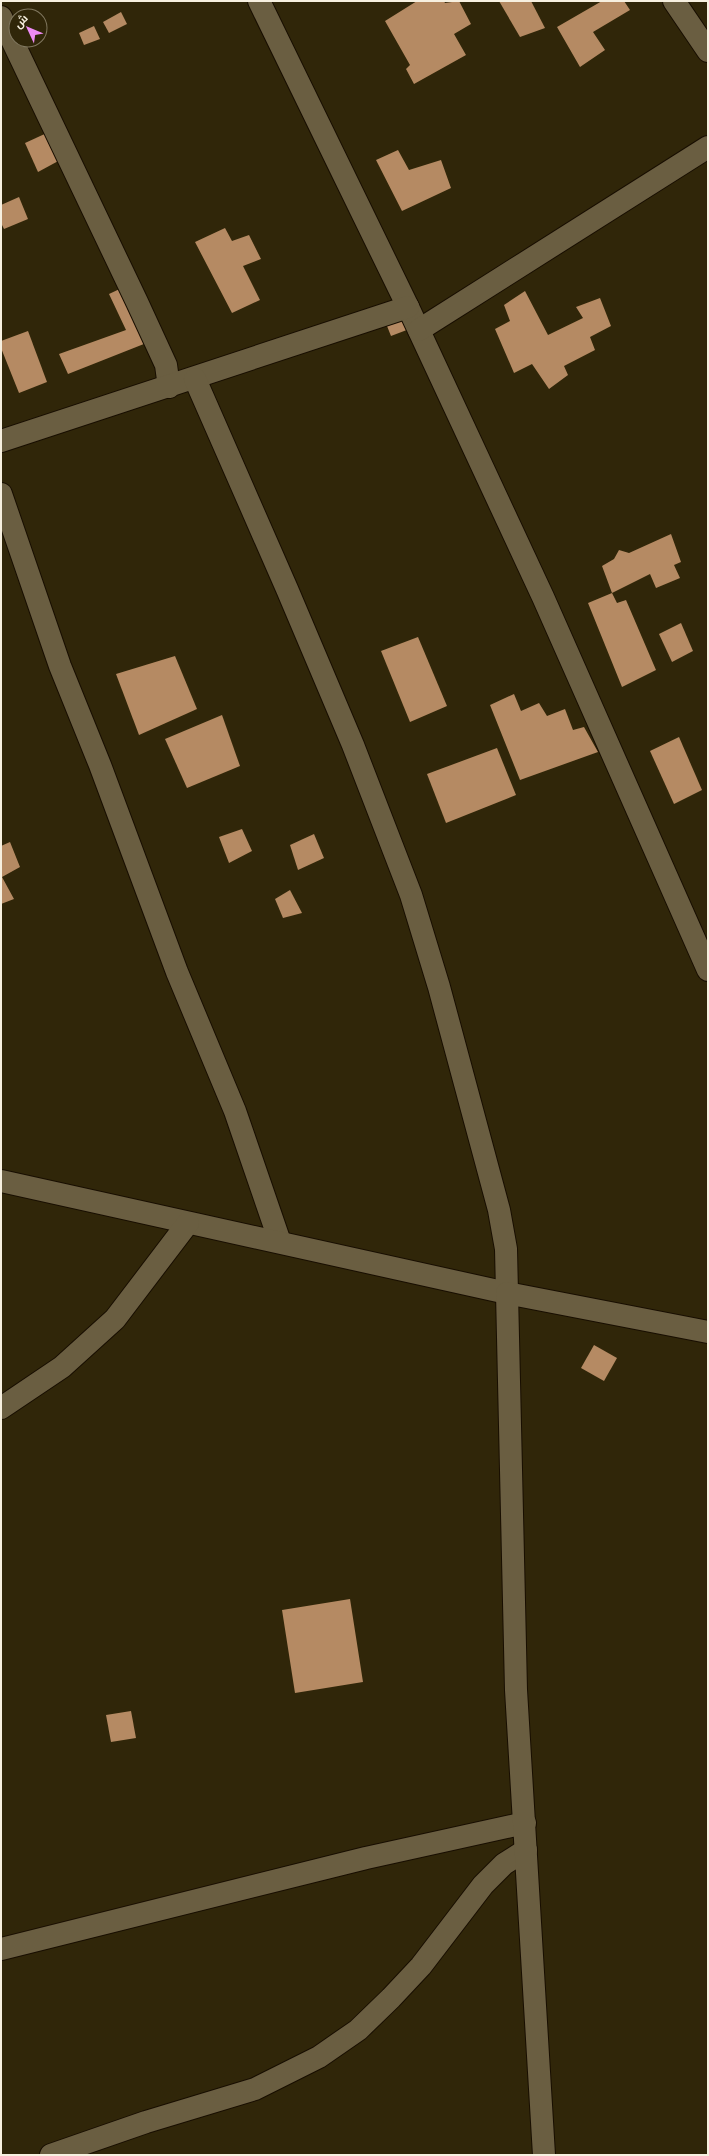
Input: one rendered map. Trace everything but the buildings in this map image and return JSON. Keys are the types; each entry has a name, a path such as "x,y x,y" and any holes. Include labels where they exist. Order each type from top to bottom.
{"street":[{"path":"259,1 408,307 543,597 708,970"},
{"path":"674,1 708,51"},
{"path":"1,17 166,365 169,387"},
{"path":"418,330 708,147"},
{"path":"1,441 195,379 408,307"},
{"path":"195,379 347,731 411,895 498,1202 506,1249 516,1690 544,2155"},
{"path":"1,494 60,666 100,766 177,972 235,1111 280,1242"},
{"path":"1,1181 507,1293 708,1332"},
{"path":"1,1408 62,1367 114,1319 188,1223"},
{"path":"1,1949 366,1858 524,1823"},
{"path":"51,2155 146,2122 255,2089 319,2057 358,2030 391,1998 421,1966 483,1885 504,1864 526,1850"}]}
